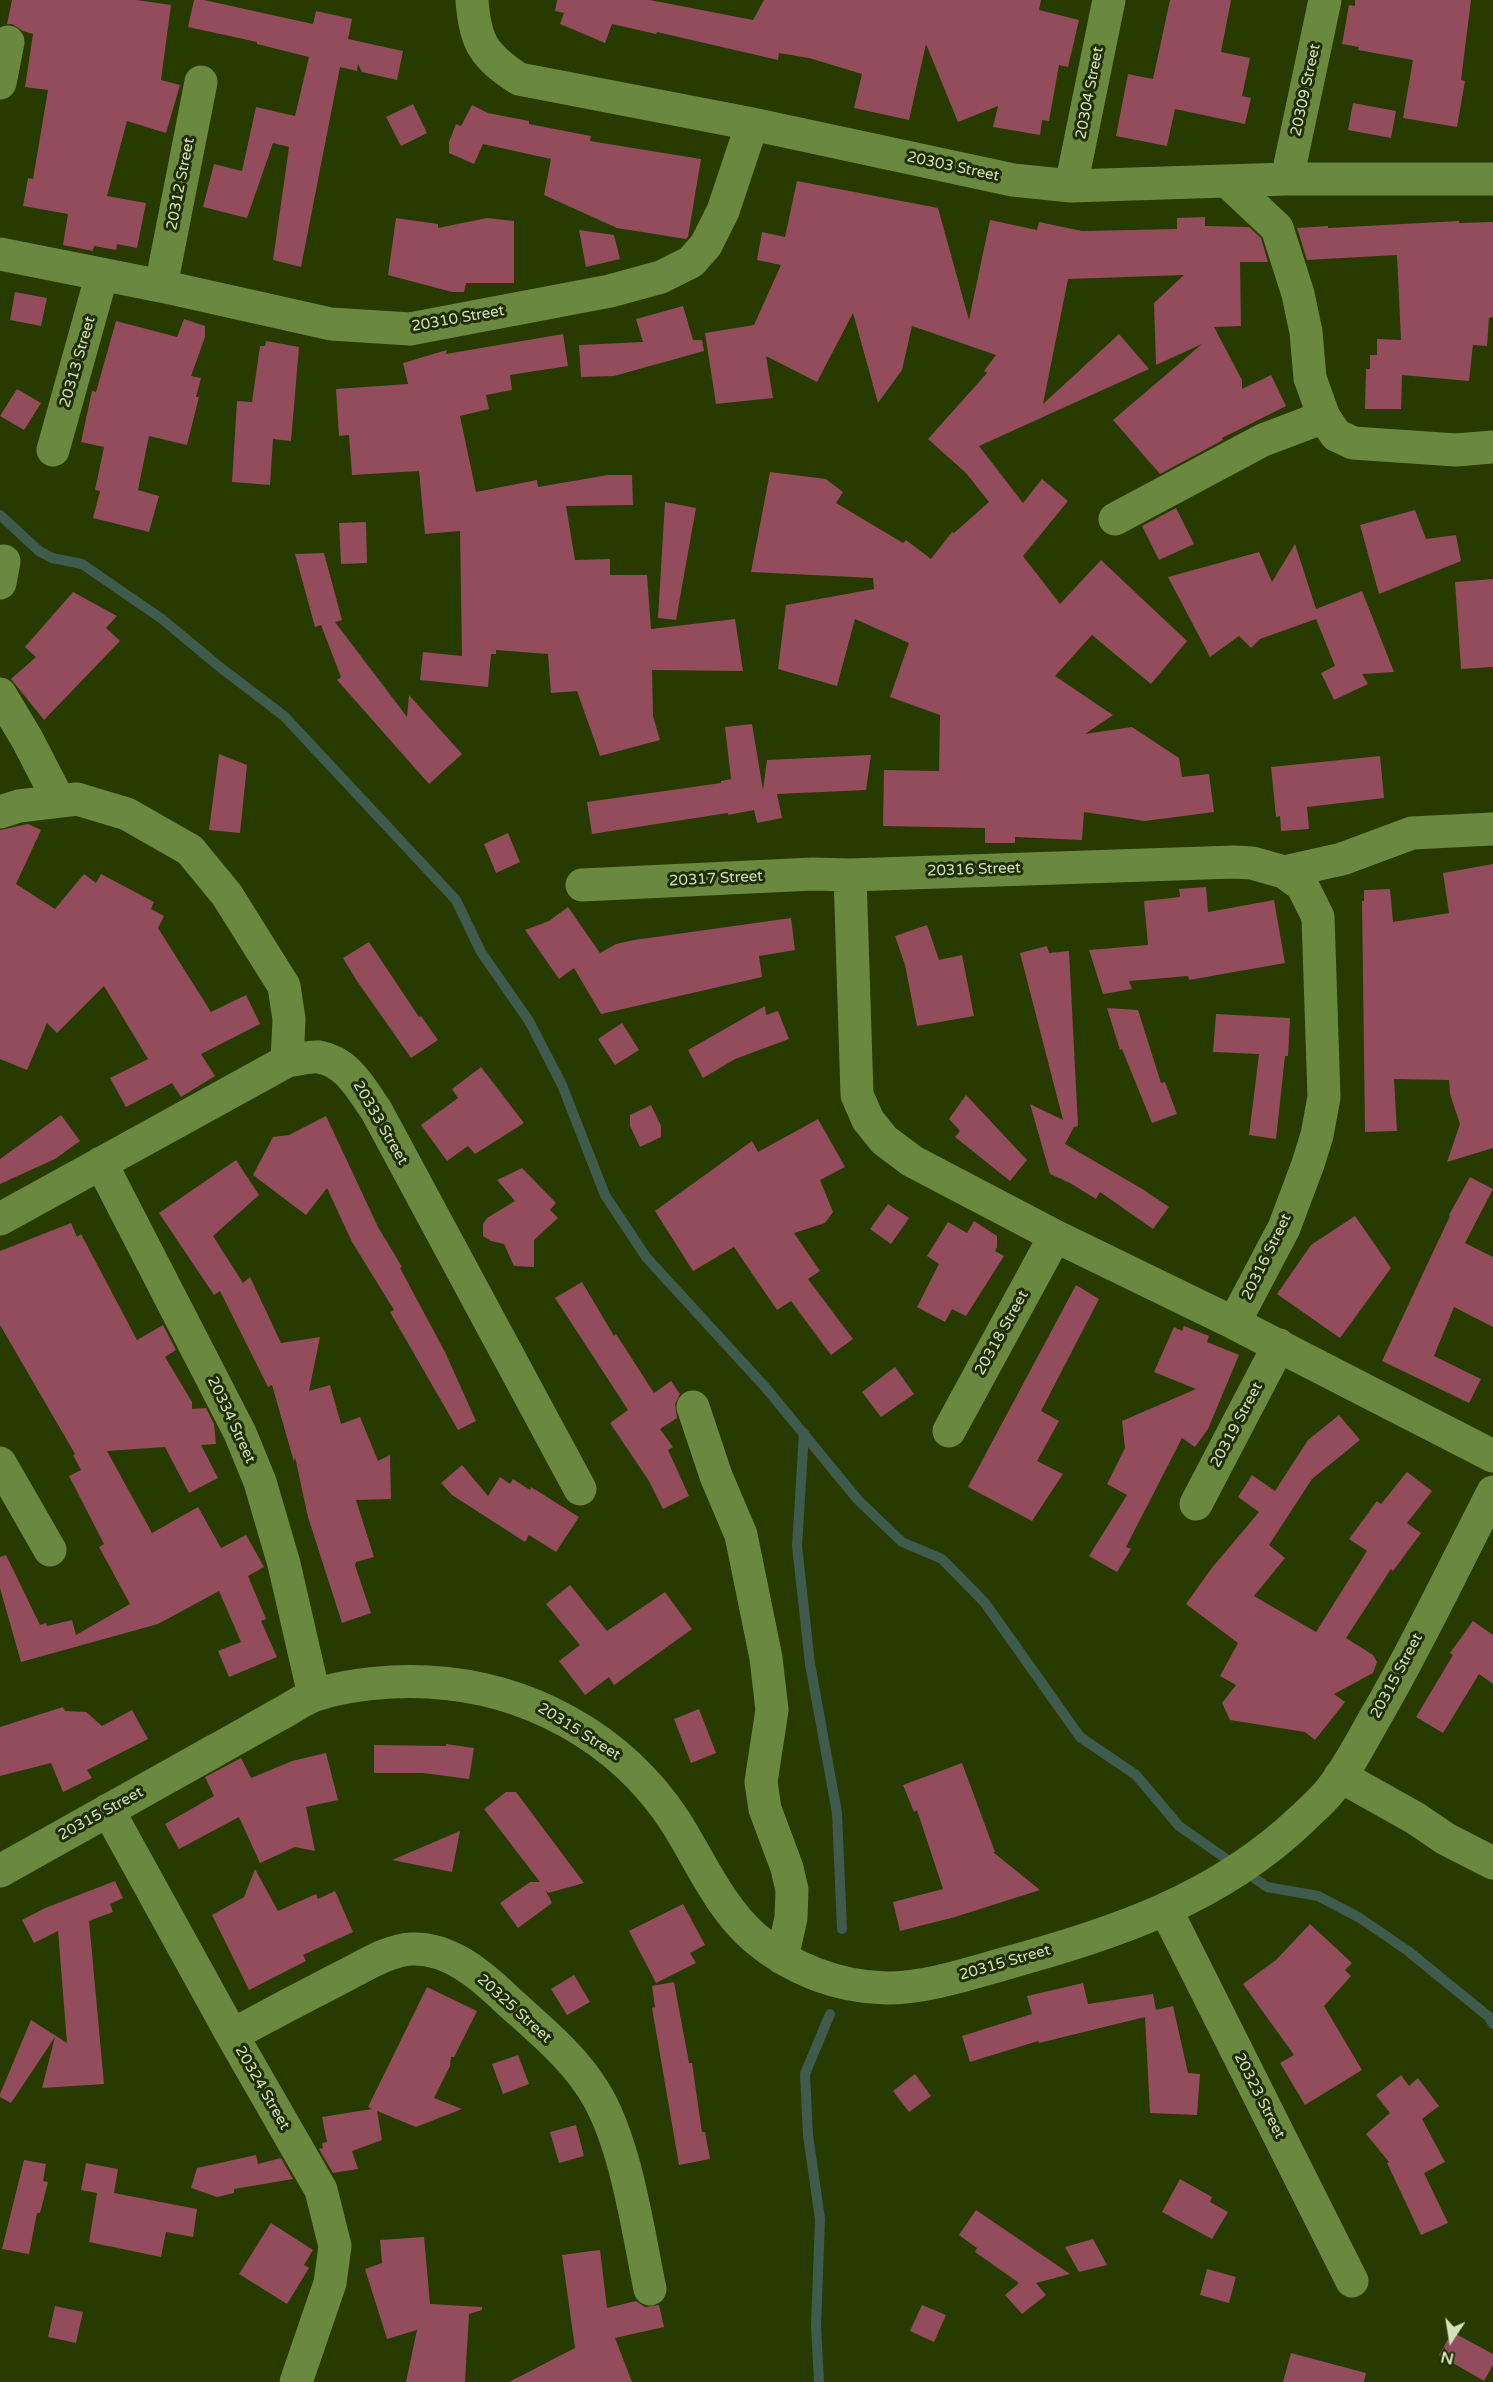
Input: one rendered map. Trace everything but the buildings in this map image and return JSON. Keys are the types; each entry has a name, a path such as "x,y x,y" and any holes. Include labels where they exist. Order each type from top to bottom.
{"street":[{"name":"20303 Street","path":"472,0 473,23 482,46 495,64 519,79 752,124 1013,180 1071,186 1287,179 1492,176"},
{"name":"20304 Street","path":"1071,186 1109,0"},
{"name":"20309 Street","path":"1287,179 1324,0"},
{"path":"0,83 8,42"},
{"name":"20312 Street","path":"161,286 201,82"},
{"name":"20310 Street","path":"0,254 161,286 331,324 410,329 610,291 661,276 691,262 706,245 723,211 752,124"},
{"path":"1228,182 1277,228 1298,294 1306,332 1310,378 1324,417 1336,435 1353,443 1456,450 1493,447"},
{"name":"20313 Street","path":"53,450 102,274"},
{"path":"1115,519 1213,464 1263,440 1324,417"},
{"path":"0,694 27,739 59,801"},
{"path":"0,812 19,806 77,799 127,814 190,850 227,895 284,986 289,1019 287,1061"},
{"path":"1284,872 1342,859 1412,833 1493,829"},
{"name":"20316 Street","path":"850,875 1234,862 1252,863 1284,872 1302,885 1318,917 1324,1097 1317,1135 1284,1228 1234,1323"},
{"name":"20317 Street","path":"582,885 813,874 850,875"},
{"path":"850,875 857,1095 868,1120 884,1140 912,1161 1055,1236 1279,1345 1493,1456"},
{"name":"20333 Street","path":"0,1219 287,1061 318,1057 333,1061 350,1072 376,1110 580,1489"},
{"name":"20334 Street","path":"101,1163 240,1433 260,1482 284,1564 314,1695"},
{"name":"20318 Street","path":"949,1431 1055,1236"},
{"name":"20319 Street","path":"1196,1504 1279,1345"},
{"path":"693,1407 716,1476 741,1535 766,1658 772,1710 761,1782 765,1809 787,1868 792,1890 791,1918 782,1958"},
{"path":"0,1463 50,1550"},
{"name":"20315 Street","path":"0,1871 314,1695 386,1681 431,1682 482,1687 542,1706 624,1760 649,1787 674,1820 715,1889 729,1907 752,1935 782,1958 807,1971 839,1982 887,1988 956,1977 1082,1941 1166,1910 1201,1894 1269,1849 1328,1795 1340,1776 1394,1685 1493,1492"},
{"path":"1340,1776 1415,1818 1446,1839 1493,1863"},
{"name":"20324 Street","path":"108,1810 232,2035 321,2190 334,2246 330,2283 306,2379"},
{"name":"20323 Street","path":"1166,1910 1352,2281"},
{"name":"20325 Street","path":"232,2035 394,1953 409,1949 423,1949 457,1960 489,1983 552,2043 587,2080 600,2100 612,2126 623,2165 650,2289"}],"waterway":[{"path":"0,515 39,551 52,558 82,564 162,619 284,716 456,900 481,952 529,1021 562,1085 605,1195 646,1257 766,1388 858,1500 902,1542 942,1559 985,1603 1080,1737 1136,1775 1179,1826 1267,1887 1318,1896 1360,1918 1408,1951 1489,2017 1493,2024"},
{"path":"804,1433 797,1546 810,1664 837,1813 842,1929"},
{"path":"819,2382 816,2326 820,2219 808,2135 805,2074 830,2014"}]}
